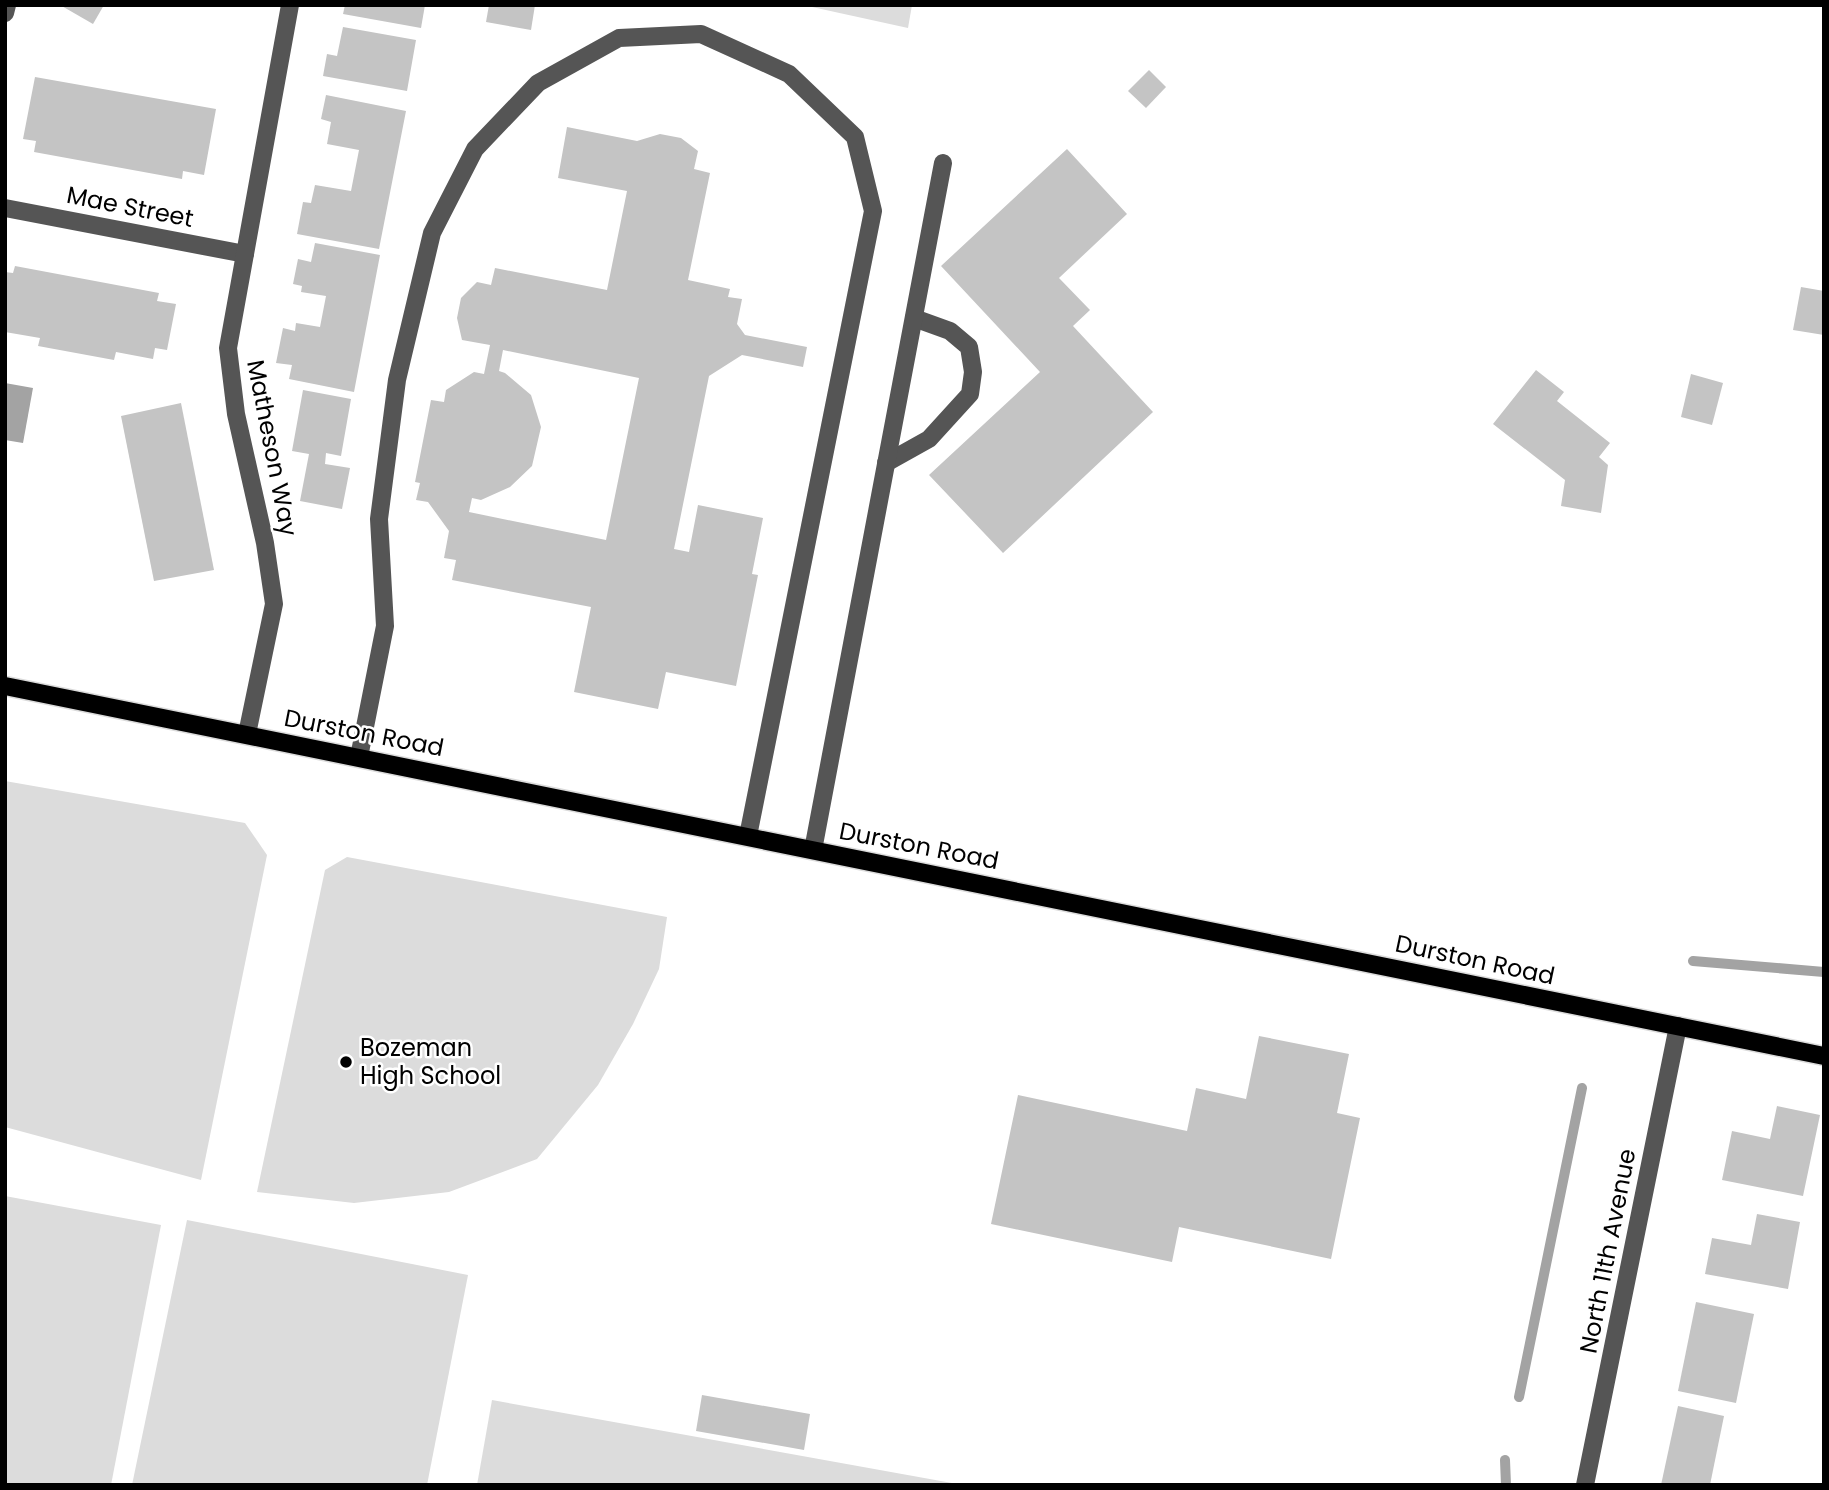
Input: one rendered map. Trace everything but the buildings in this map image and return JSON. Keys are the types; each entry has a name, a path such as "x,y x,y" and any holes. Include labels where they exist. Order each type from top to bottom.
{"main road":[{"name":"Durston Road","path":"5,686 1824,1056"}],"street":[{"path":"5,13 7,5"},
{"name":"Matheson Way","path":"247,734 274,604 265,543 236,414 228,348 290,5"},
{"path":"359,757 385,626 379,519 397,380 432,233 475,149 538,83 619,38 701,34 789,74 855,137 873,211 748,836"},
{"path":"813,850 943,163"},
{"name":"Mae Street","path":"5,208 245,254"},
{"path":"886,463 929,439 970,394 974,372 970,347 950,331 914,318"},
{"name":"North 11th Avenue","path":"1586,1485 1678,1026"}],"shaded area":[{"path":"803,5 912,5 908,28"},
{"path":"5,383 33,388 23,443 5,440"},
{"path":"5,781 245,823 267,855 201,1180 5,1127"},
{"path":"347,857 667,917 659,969 633,1024 598,1085 537,1159 449,1192 354,1203 257,1192 325,870"},
{"path":"5,1196 161,1225 111,1485 5,1485"},
{"path":"187,1220 468,1275 427,1485 132,1485"},
{"path":"492,1400 963,1485 477,1485"}],"waterway":[{"path":"1693,961 1824,972"},
{"path":"1519,1397 1582,1088"},
{"path":"1505,1460 1506,1485"}],"place":[{"name":"Bozeman High School","path":"346,1062"}]}
